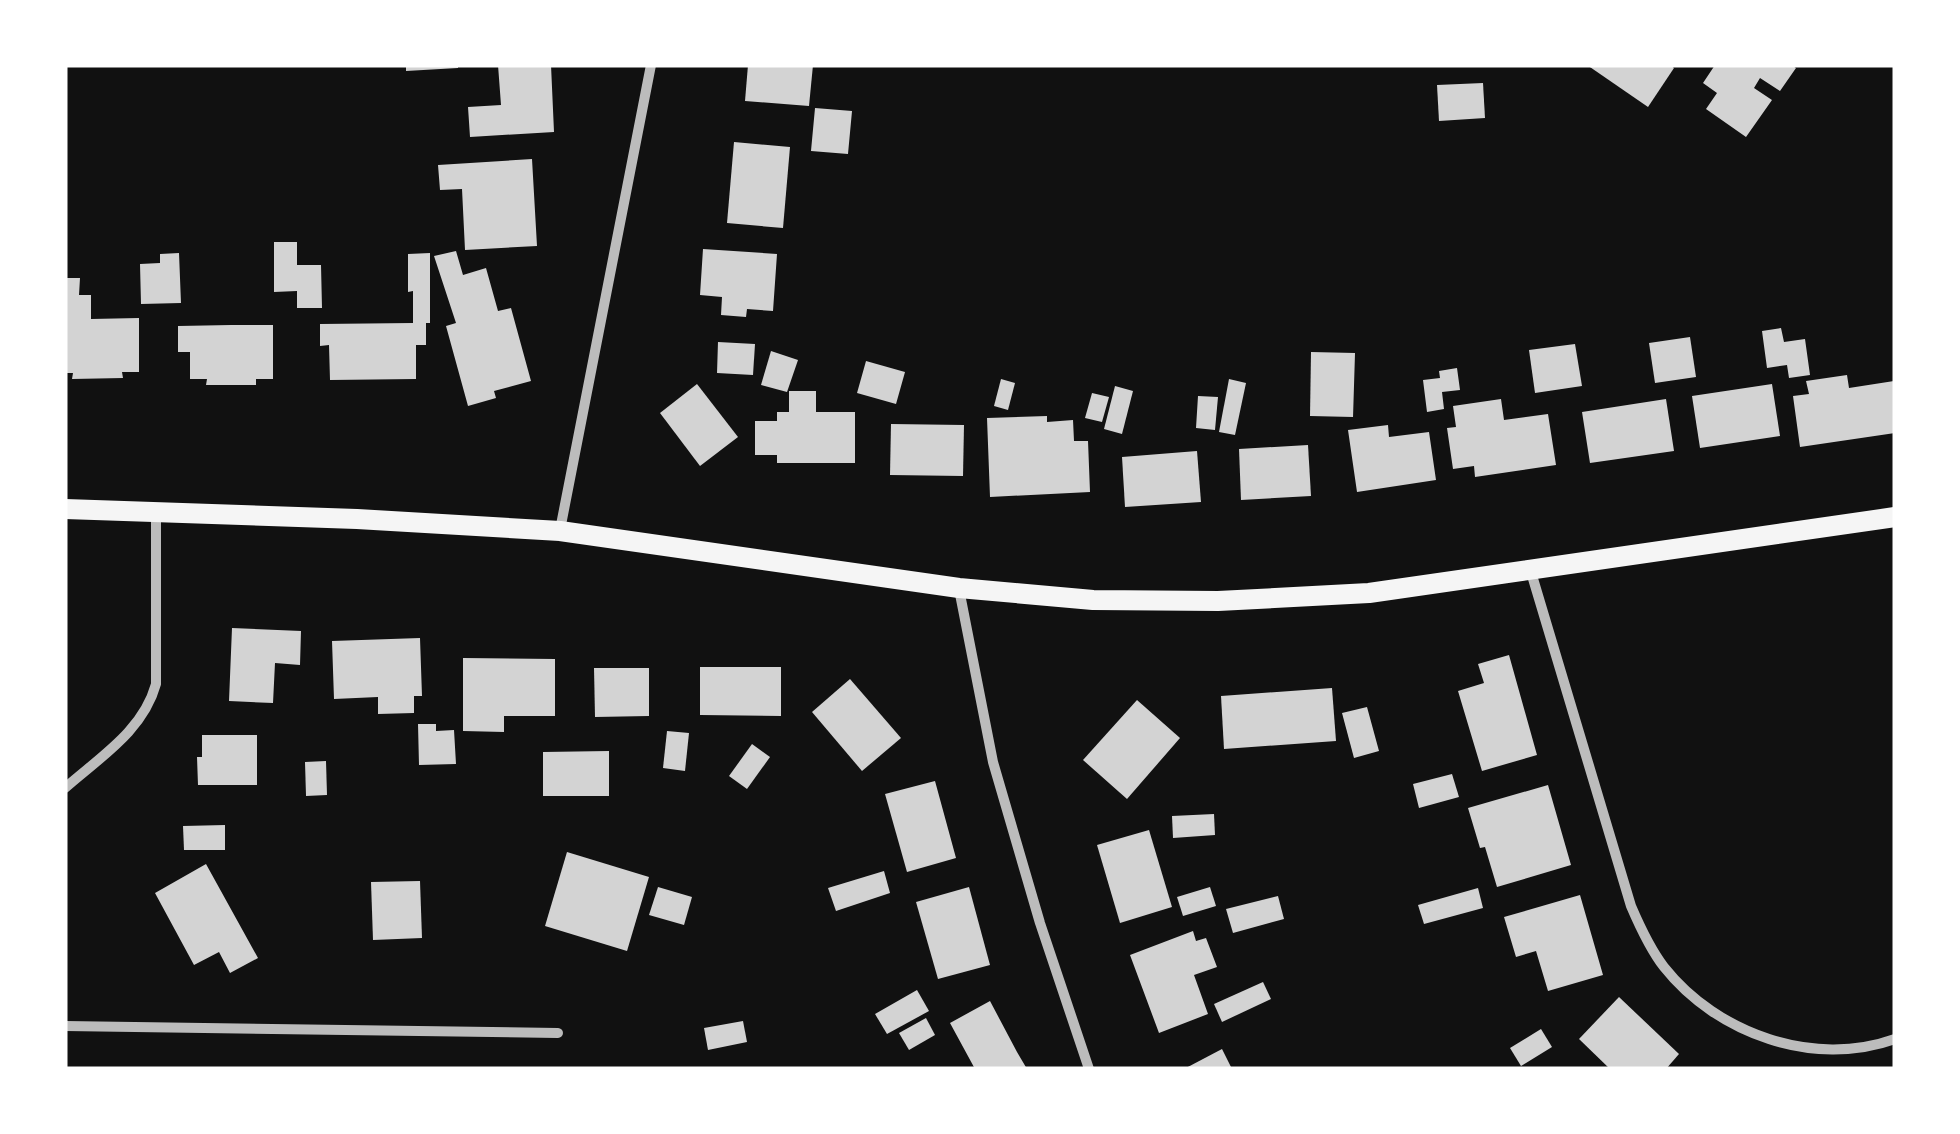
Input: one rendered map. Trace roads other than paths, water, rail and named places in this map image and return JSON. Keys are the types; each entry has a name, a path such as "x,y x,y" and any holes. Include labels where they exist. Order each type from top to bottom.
{"main road":[{"path":"65,509 560,530 959,588 1093,600 1218,601 1369,593 1895,517"}],"street":[{"path":"560,530 650,65"},
{"path":"65,788 138,725 150,706 156,684 156,510"},
{"path":"1531,572 1631,906 1664,967 1715,1014 1746,1031 1779,1042 1814,1049 1848,1048 1895,1039"},
{"path":"959,588 993,762 1040,923 1089,1069"},
{"path":"65,1026 558,1033"}]}
